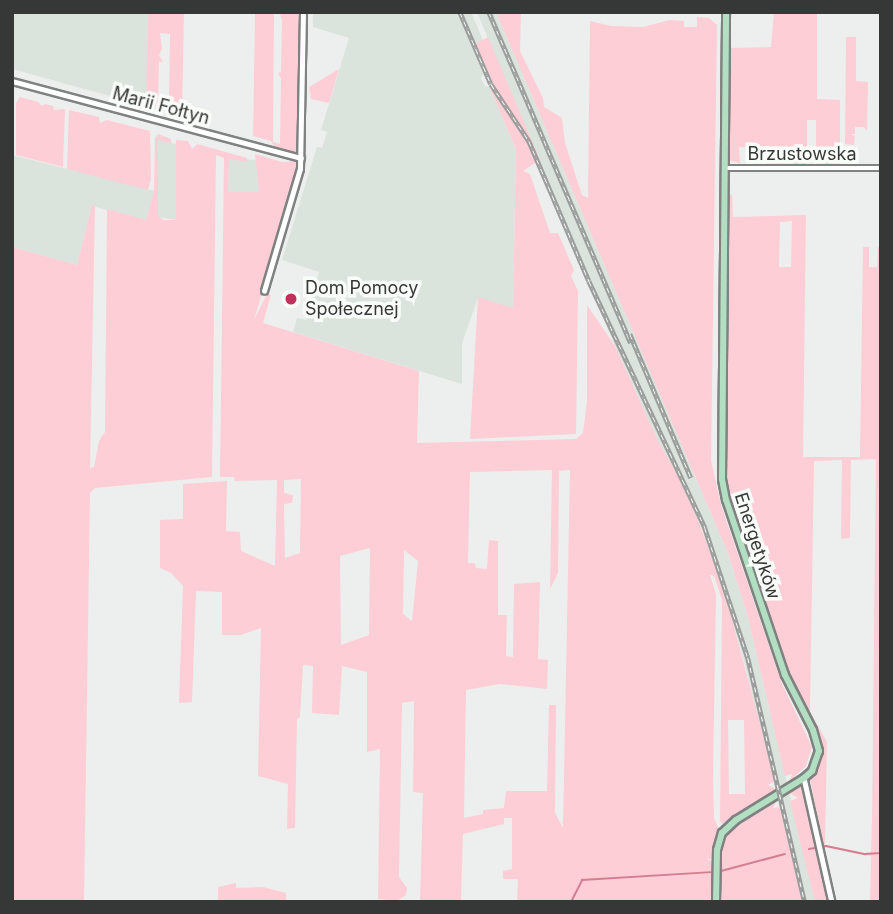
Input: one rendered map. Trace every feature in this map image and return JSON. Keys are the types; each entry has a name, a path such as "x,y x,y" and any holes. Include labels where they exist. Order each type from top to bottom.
{"main road":[{"name":"Energetyków","path":"726,12 722,479 726,500 785,675 816,737 818,759 804,778"},
{"path":"716,902 717,850 724,830 804,778"}],"street":[{"path":"264,291 301,158 303,12"},
{"name":"Marii Fołtyn","path":"12,80 301,158"},
{"name":"Brzustowska","path":"724,168 881,168"},
{"path":"804,778 832,902"}],"shaded area":[{"path":"12,12 148,12 147,106 12,69"},
{"path":"148,12 184,12 182,116 12,70 146,106","holes":["160,33 170,34 169,107 158,104 159,62 163,62 159,55 162,49"]},
{"path":"255,12 274,12 273,142 280,144 280,14 300,12 299,147 296,153 277,150 271,141 253,136"},
{"path":"313,12 471,12 483,40 472,46 483,74 481,78 485,87 489,86 516,149 513,309 478,298 462,343 462,384 293,332 297,318 307,320 319,272 282,260 317,147 322,148 327,132 321,130 349,38 313,27"},
{"path":"477,12 496,12 728,553 748,617 815,902 803,902 743,657 716,565 687,491 658,441 615,346"},
{"path":"496,12 521,12 520,51 543,98 544,107 562,118 565,143 582,195 588,198 590,21 611,26 643,27 670,20 684,21 684,27 697,27 697,17 709,18 717,25 711,460 721,505 782,684 812,747 806,766 790,781 792,774 785,776 748,617 728,553"},
{"path":"774,12 817,12 817,99 840,100 840,164 844,166 816,166 816,120 807,120 807,166 760,166 767,163 767,149 750,147 739,147 740,163 743,164 728,160 729,48 771,47"},
{"path":"488,37 540,160 523,171 530,174 550,233 558,233 574,270 571,276 578,291 576,434 470,439 478,297 513,308 516,149 491,91 494,86 475,44"},
{"path":"846,37 856,37 856,81 868,82 867,131 864,127 855,127 855,134 850,134 855,136 854,145 845,144"},
{"path":"339,69 329,103 311,99 309,87"},
{"path":"20,97 38,102 42,106 53,106 54,110 65,109 63,167 16,155 16,103"},
{"path":"69,110 99,117 100,123 107,120 150,131 151,179 148,190 67,169"},
{"path":"158,134 171,139 171,143 158,140 158,216 164,220 176,220 176,140 188,141 192,149 197,144 247,158 247,162 229,159 228,192 259,192 255,154 282,162 296,161 298,169 254,320 267,294 271,295 263,323 419,371 417,443 576,439 583,433 587,401 587,305 615,346 658,441 687,491 724,589 775,781 768,785 776,789 722,824 722,600 714,576 710,575 716,594 713,775 714,818 719,829 711,859 707,859 711,861 711,902 517,902 518,879 503,879 503,871 512,869 512,818 504,818 504,824 463,834 461,902 420,902 423,793 413,792 414,701 402,703 399,877 407,888 406,895 397,901 378,899 380,749 367,752 367,672 342,666 339,715 312,713 313,666 303,665 300,717 297,719 295,828 287,829 288,784 258,776 261,628 241,635 222,635 222,592 196,591 192,702 179,703 183,586 171,573 160,568 160,520 183,519 183,484 227,481 226,531 240,532 241,551 275,566 277,480 235,481 234,477 220,477 224,158 216,155 212,477 95,488 90,493 84,902 12,902 12,247 77,265 92,205 95,206 90,468 94,467 99,441 105,432 107,209 146,220 154,192 155,138","holes":["552,470 550,589 558,573 559,471 570,470 563,828 555,813 556,705 549,705 547,791 506,791 504,808 483,810 483,814 464,818 466,690 500,684 547,689 548,660 538,659 540,582 514,584 513,657 506,656 507,615 498,615 498,541 489,540 487,569 476,568 475,563 468,563 470,472","301,479 300,553 285,558 284,504 292,503 293,495 284,493 284,480","370,548 369,635 341,645 340,556","404,550 418,561 412,621 403,614","728,720 744,720 745,794 729,794"]},
{"path":"158,139 176,144 176,220 158,217"},
{"path":"12,155 155,191 146,220 92,206 77,265 12,247"},
{"path":"229,158 257,160 259,193 228,192"},
{"path":"732,194 733,217 806,215 803,457 860,457 863,247 869,247 869,267 877,267 878,247 881,247 881,902 870,902 871,856 824,847 810,779 822,758 820,739 798,698 745,544 725,475 728,459 723,458 726,199","holes":["792,221 791,267 779,267 780,222","876,459 872,820 871,852 865,853 825,845 827,742 810,712 814,461 842,460 841,539 850,538 851,460"]},
{"path":"798,785 804,788 829,902 815,902 790,801 798,798 788,792"},
{"path":"778,798 773,808 780,807 803,902 718,902 719,851 723,839 736,824"},
{"path":"236,883 236,888 263,887 286,893 286,902 218,902 218,887"}],"waterway":[{"path":"809,849 826,846 865,854 881,853"},
{"path":"721,871 785,854"},
{"path":"571,902 582,880 711,872"}],"railway":[{"path":"460,12 491,84 529,141 589,281 705,528 748,658 805,902"},
{"path":"489,12 631,343"},
{"path":"630,334 691,478"}],"place":[{"name":"Dom Pomocy Społecznej","path":"291,299"}]}
